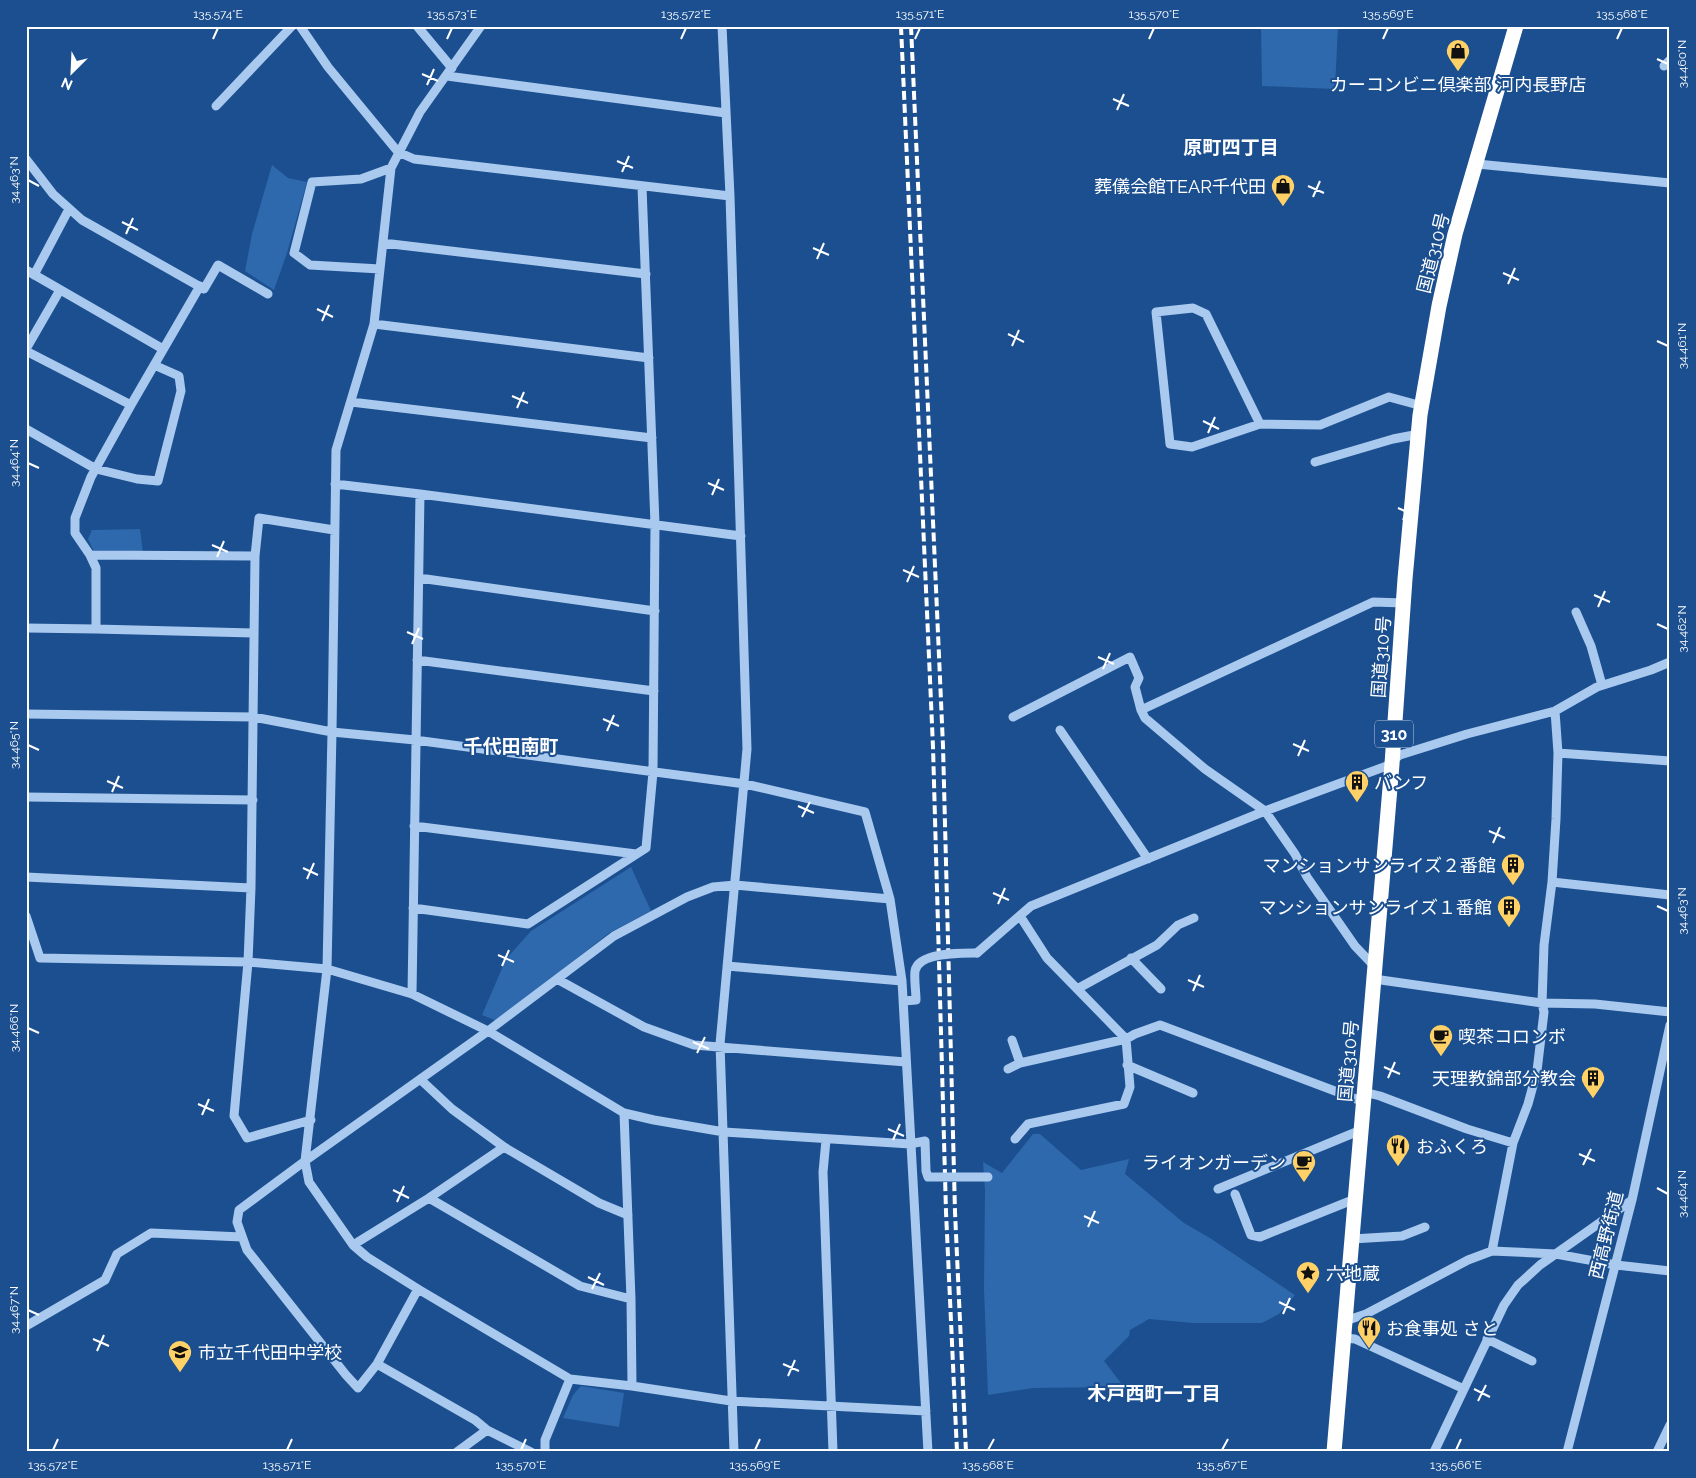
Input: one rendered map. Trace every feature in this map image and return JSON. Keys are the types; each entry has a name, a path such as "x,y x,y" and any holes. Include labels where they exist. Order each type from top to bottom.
{"highway":[{"name":"国道310号","path":"1334,1452 1422,406 1441,297 1456,234 1516,26"}],"street":[{"path":"216,106 292,26"},
{"path":"300,26 328,67 398,152 414,159 730,196"},
{"path":"417,26 450,72 726,113"},
{"path":"482,26 420,112 391,168 374,324 336,450 326,969 311,1120 305,1161 310,1182 353,1245 367,1257 570,1379 731,1401 926,1411"},
{"path":"722,26 730,196 747,749 720,1048 734,1452"},
{"path":"26,159 52,194 82,220 204,289 218,264 268,294"},
{"path":"1476,164 1670,183"},
{"path":"380,269 310,265 294,253 312,182 361,178 391,168"},
{"path":"413,908 528,924 646,848 653,772 655,524 642,187"},
{"path":"69,209 30,272 163,349"},
{"path":"383,243 646,274"},
{"path":"96,629 96,568 75,533 75,518 96,469 200,286"},
{"path":"60,290 26,350 131,405"},
{"path":"1260,424 1206,314 1193,308 1156,312 1170,444 1192,447 1260,424 1320,425 1389,397 1422,406"},
{"path":"374,324 649,358"},
{"path":"26,429 96,469 137,479 158,481 181,391 178,376 154,365"},
{"path":"351,402 652,438"},
{"path":"1315,462 1393,439 1419,434"},
{"path":"335,484 741,536"},
{"path":"412,994 420,494"},
{"path":"311,1120 247,1138 234,1116 248,962 251,888 255,556 259,518 334,530"},
{"path":"90,556 255,556"},
{"path":"418,578 655,611"},
{"path":"1141,710 1373,602 1404,603"},
{"path":"1576,612 1591,646 1602,685"},
{"path":"26,628 254,633"},
{"path":"1013,717 1130,657 1140,678 1135,687 1145,718 1205,769 1265,810 1295,854 1307,877 1374,973 1542,1003 1595,1004 1670,1012"},
{"path":"417,660 654,691"},
{"path":"904,1000 916,1000 915,971 918,964 925,959 948,954 977,953 1031,906 1148,860 1265,810 1392,762 1400,755 1466,734 1555,712 1602,685 1670,662"},
{"path":"1492,1251 1513,1143 1528,1104 1537,1071 1544,1012 1542,1003 1544,945 1552,882 1556,819 1558,753 1555,712"},
{"path":"26,714 253,717 332,732 415,740 745,784 865,812 890,899 904,1000 910,1144 928,1452"},
{"path":"1060,730 1148,860"},
{"path":"1558,753 1670,761"},
{"path":"26,797 252,800"},
{"path":"414,826 636,854"},
{"path":"26,877 251,888"},
{"path":"1552,882 1670,895"},
{"path":"418,1289 377,1364 358,1388 247,1250 237,1222 240,1210 305,1161 488,1031 614,936 688,897 713,887 735,885 890,899"},
{"path":"26,916 40,958 248,962 326,969 412,994 488,1031 624,1113 724,1132 910,1144 926,1141 926,1171 928,1178 988,1177"},
{"path":"1015,1139 1028,1124 1124,1104 1130,1088 1126,1039 1047,958 1020,916"},
{"path":"1077,989 1157,945 1178,925 1194,918"},
{"path":"1131,958 1161,989"},
{"path":"727,966 902,981"},
{"path":"557,979 644,1027 694,1045 906,1062"},
{"path":"1008,1069 1020,1063 1126,1039 1160,1024 1364,1097 1380,1096 1513,1143"},
{"name":"西高野街道","path":"1567,1452 1632,1200 1670,1025"},
{"path":"1012,1040 1020,1063"},
{"path":"1127,1065 1193,1093"},
{"path":"421,1080 452,1109 504,1147 599,1203 628,1215"},
{"path":"624,1113 631,1299 632,1386"},
{"path":"1218,1189 1361,1130"},
{"path":"826,1140 824,1172 832,1452"},
{"path":"353,1245 429,1198 504,1147"},
{"path":"1235,1194 1251,1235 1260,1237 1355,1199"},
{"path":"429,1198 580,1286 631,1299"},
{"path":"1434,1452 1504,1305 1518,1285 1540,1265 1632,1200"},
{"path":"1352,1239 1402,1236 1424,1227"},
{"path":"26,1326 105,1280 117,1254 151,1233 242,1237"},
{"path":"1345,1320 1366,1314 1468,1260 1492,1251 1556,1254 1616,1265 1670,1271"},
{"path":"1344,1338 1355,1339 1464,1389"},
{"path":"1487,1339 1532,1361"},
{"path":"377,1364 475,1420 487,1430 530,1452"},
{"path":"545,1452 545,1440 570,1379"},
{"path":"1657,1452 1670,1425"},
{"path":"457,1452 487,1430"}],"shaded area":[{"path":"1261,26 1338,26 1335,89 1262,86"},
{"path":"272,165 288,178 307,182 287,253 274,290 245,271 252,234"},
{"path":"140,529 143,553 95,554 88,539 92,530"},
{"path":"631,867 651,911 609,933 497,1021 482,1015 506,959 531,931"},
{"path":"1033,1134 1040,1134 1081,1170 1129,1159 1125,1174 1184,1223 1210,1238 1295,1295 1279,1314 1262,1323 1193,1323 1149,1319 1130,1330 1129,1336 1104,1361 1121,1383 1118,1387 1033,1388 988,1395 984,1289 985,1190 983,1162 1002,1173"},
{"path":"581,1386 624,1393 619,1427 563,1418 573,1395"}],"railway":[{"path":"901,26 933,747 946,1212 957,1452"},
{"path":"911,26 943,746 955,1212 966,1452"}],"place":[{"name":"カーコンビニ倶楽部 河内長野店","path":"1458,72"},
{"name":"葬儀会館TEAR千代田","path":"1283,207"},
{"name":"バンフ","path":"1357,803"},
{"name":"マンションサンライズ２番館","path":"1513,886"},
{"name":"マンションサンライズ１番館","path":"1509,928"},
{"name":"喫茶コロンボ","path":"1441,1057"},
{"name":"天理教錦部分教会","path":"1593,1099"},
{"name":"おふくろ","path":"1398,1167"},
{"name":"ライオンガーデン","path":"1304,1183"},
{"name":"六地蔵","path":"1308,1294"},
{"name":"お食事処 さと","path":"1369,1349"},
{"name":"市立千代田中学校","path":"180,1373"}],"district":[{"name":"原町四丁目","path":"1231,147"},
{"name":"千代田南町","path":"511,746"},
{"name":"木戸西町一丁目","path":"1154,1393"}]}
